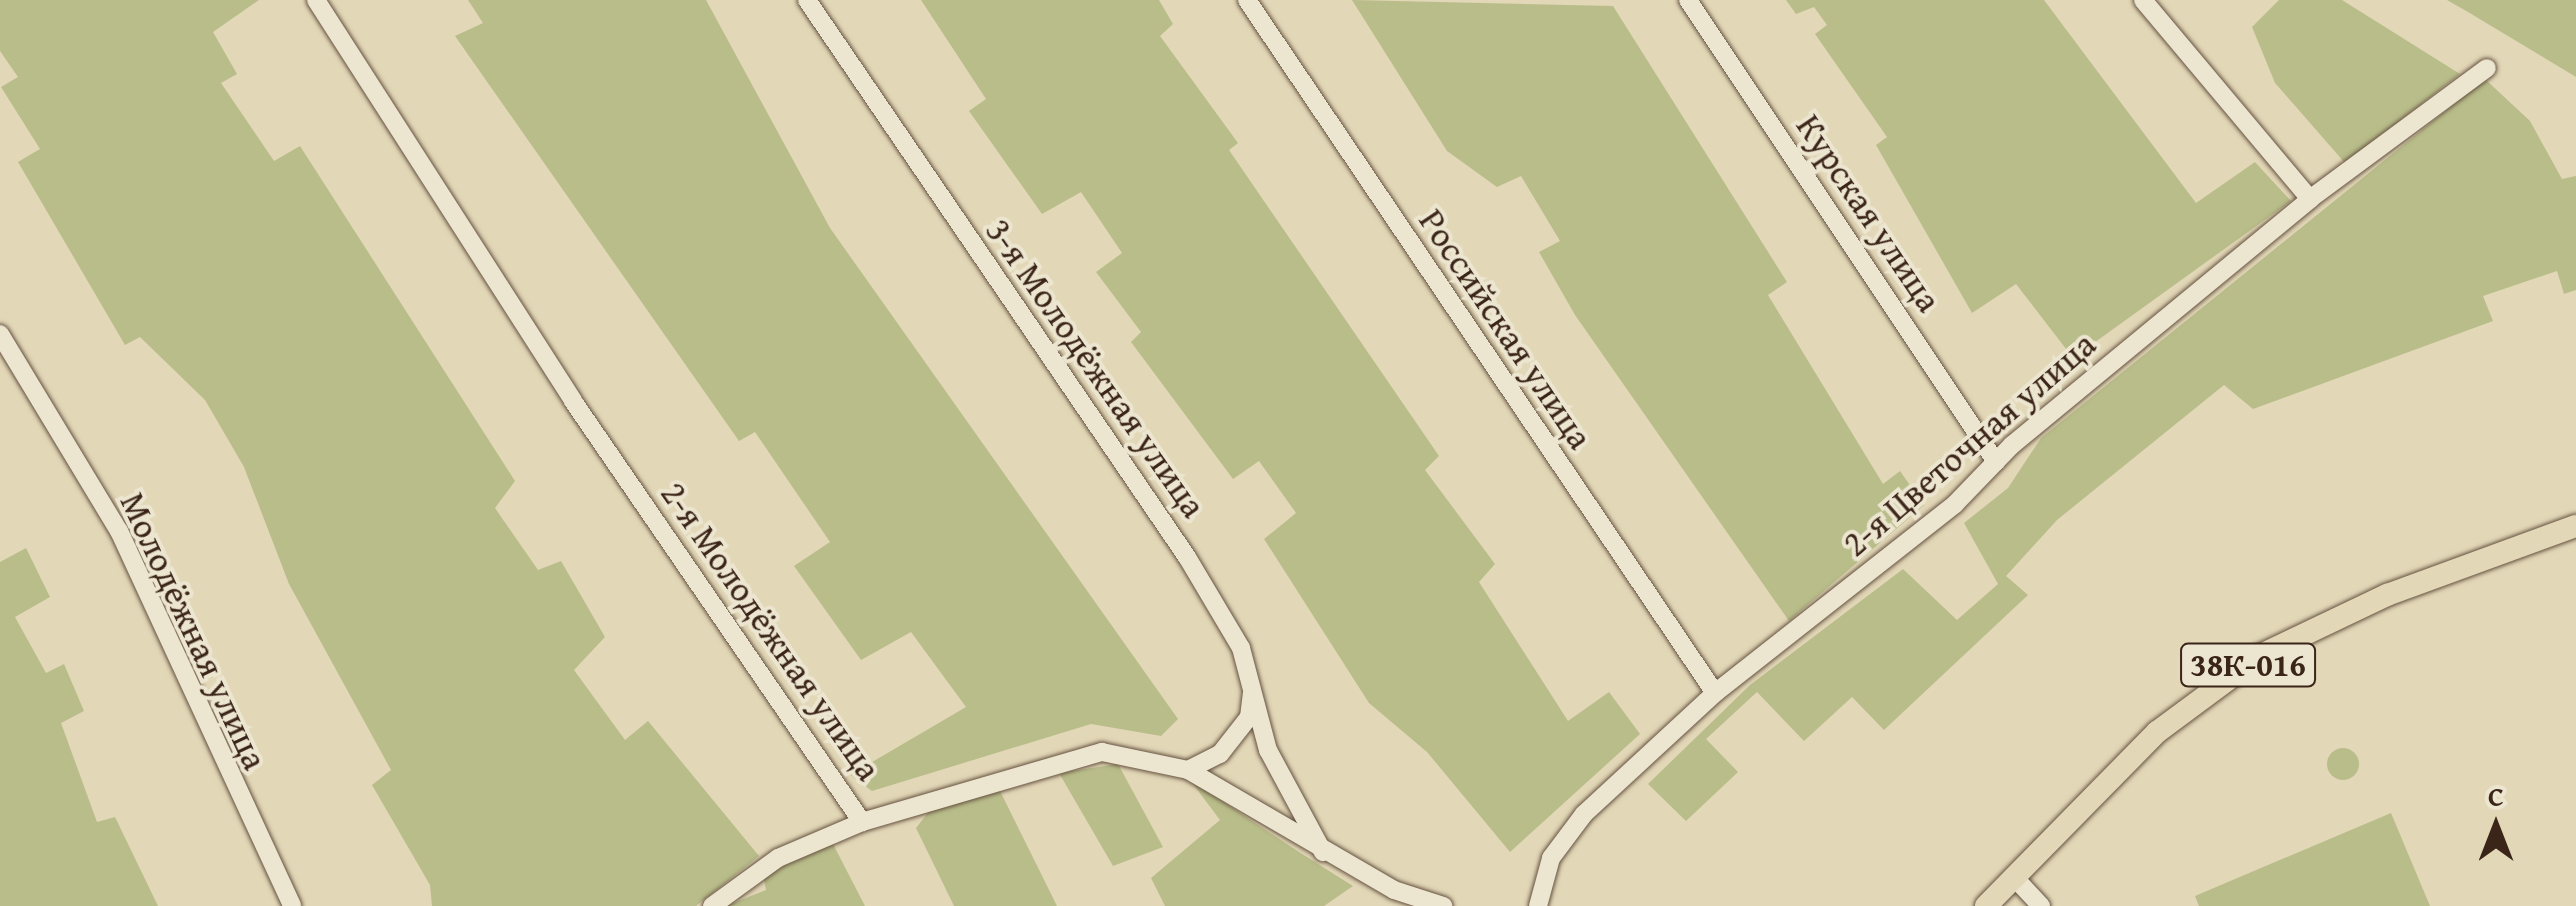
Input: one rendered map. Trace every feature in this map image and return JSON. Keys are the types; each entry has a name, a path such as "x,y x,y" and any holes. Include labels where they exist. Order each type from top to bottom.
{"main road":[{"name":"38К-016","path":"1986,906 2158,732 2261,656 2387,595 2576,526"}],"street":[{"name":"2-я Молодёжная улица","path":"316,0 573,401 862,822 1074,756 1130,752 1188,770 1323,852 1443,906"},
{"name":"3-я Молодёжная улица","path":"807,0 1188,557 1254,683 1290,804 1323,852"},
{"name":"Российская улица","path":"1247,0 1715,693"},
{"name":"Курская улица","path":"1688,0 1996,462"},
{"path":"2144,0 2310,199"},
{"name":"2-я Цветочная улица","path":"1538,906 1551,858 1584,814 1715,693 2310,199 2487,68"},
{"name":"Молодёжная улица","path":"0,334 119,531 292,906"},
{"path":"1188,770 1220,754 1249,717 1254,683"},
{"path":"712,906 778,858 862,822"},
{"path":"2013,876 2041,906"}],"green space":[{"path":"0,0 259,0 213,32 237,74 221,83 274,161 300,146 515,481 495,508 538,570 561,561 605,637 574,670 625,740 648,721 759,856 696,906 432,906 430,885 372,785 391,770 289,584 244,467 205,400 140,337 125,345 18,162 40,149 1,87 18,77 0,51"},
{"path":"468,0 706,0 830,228 1178,719 1161,736 1091,724 872,791 850,775 966,707 911,632 861,660 794,566 830,542 755,432 739,441 455,36 483,23"},
{"path":"921,0 1159,0 1173,24 1160,36 1238,143 1229,150 1439,456 1425,470 1495,564 1479,582 1568,721 1609,692 1640,734 1510,852 1427,752 1369,703 1264,539 1296,513 1259,461 1233,479 1131,342 1141,332 1096,272 1122,253 1081,192 1042,214 969,111 986,99"},
{"path":"1352,0 1613,6 1787,282 1768,295 1883,484 1900,471 1924,505 1789,621 1575,315 1539,252 1560,241 1521,176 1497,187 1447,151"},
{"path":"1786,0 2044,0 2196,203 2255,162 2291,201 2073,358 2016,284 1972,313 1876,145 1887,137 1815,34 1827,25 1814,7 1796,14"},
{"path":"2279,0 2342,0 2460,74 2345,163 2275,83 2252,27"},
{"path":"2447,0 2576,0 2576,77 2468,12"},
{"path":"2485,79 2530,121 2562,179 2576,176 2576,290 2564,294 2557,271 2483,296 2493,321 2253,409 2224,385 2057,520 2006,576 2028,595 1884,730 1852,697 1804,741 1757,692 1706,739 1738,772 1686,821 1648,784 1750,685 1903,569 1957,620 1998,584 1964,523 2008,488 2041,438"},
{"path":"26,548 50,597 15,617 46,673 64,664 84,711 61,723 97,822 115,817 158,906 0,906 0,562"},
{"path":"2343,748 2355,752 2359,764 2355,776 2343,780 2331,776 2327,764 2331,752"},
{"path":"1118,764 1163,847 1113,866 1059,773"},
{"path":"1190,780 1353,886 1324,906 1165,906 1151,878 1220,820"},
{"path":"1000,791 1057,906 954,906 916,828 930,810"},
{"path":"2391,813 2430,906 2199,906 2195,896"},
{"path":"833,844 865,906 726,906 766,890 763,875"}]}
